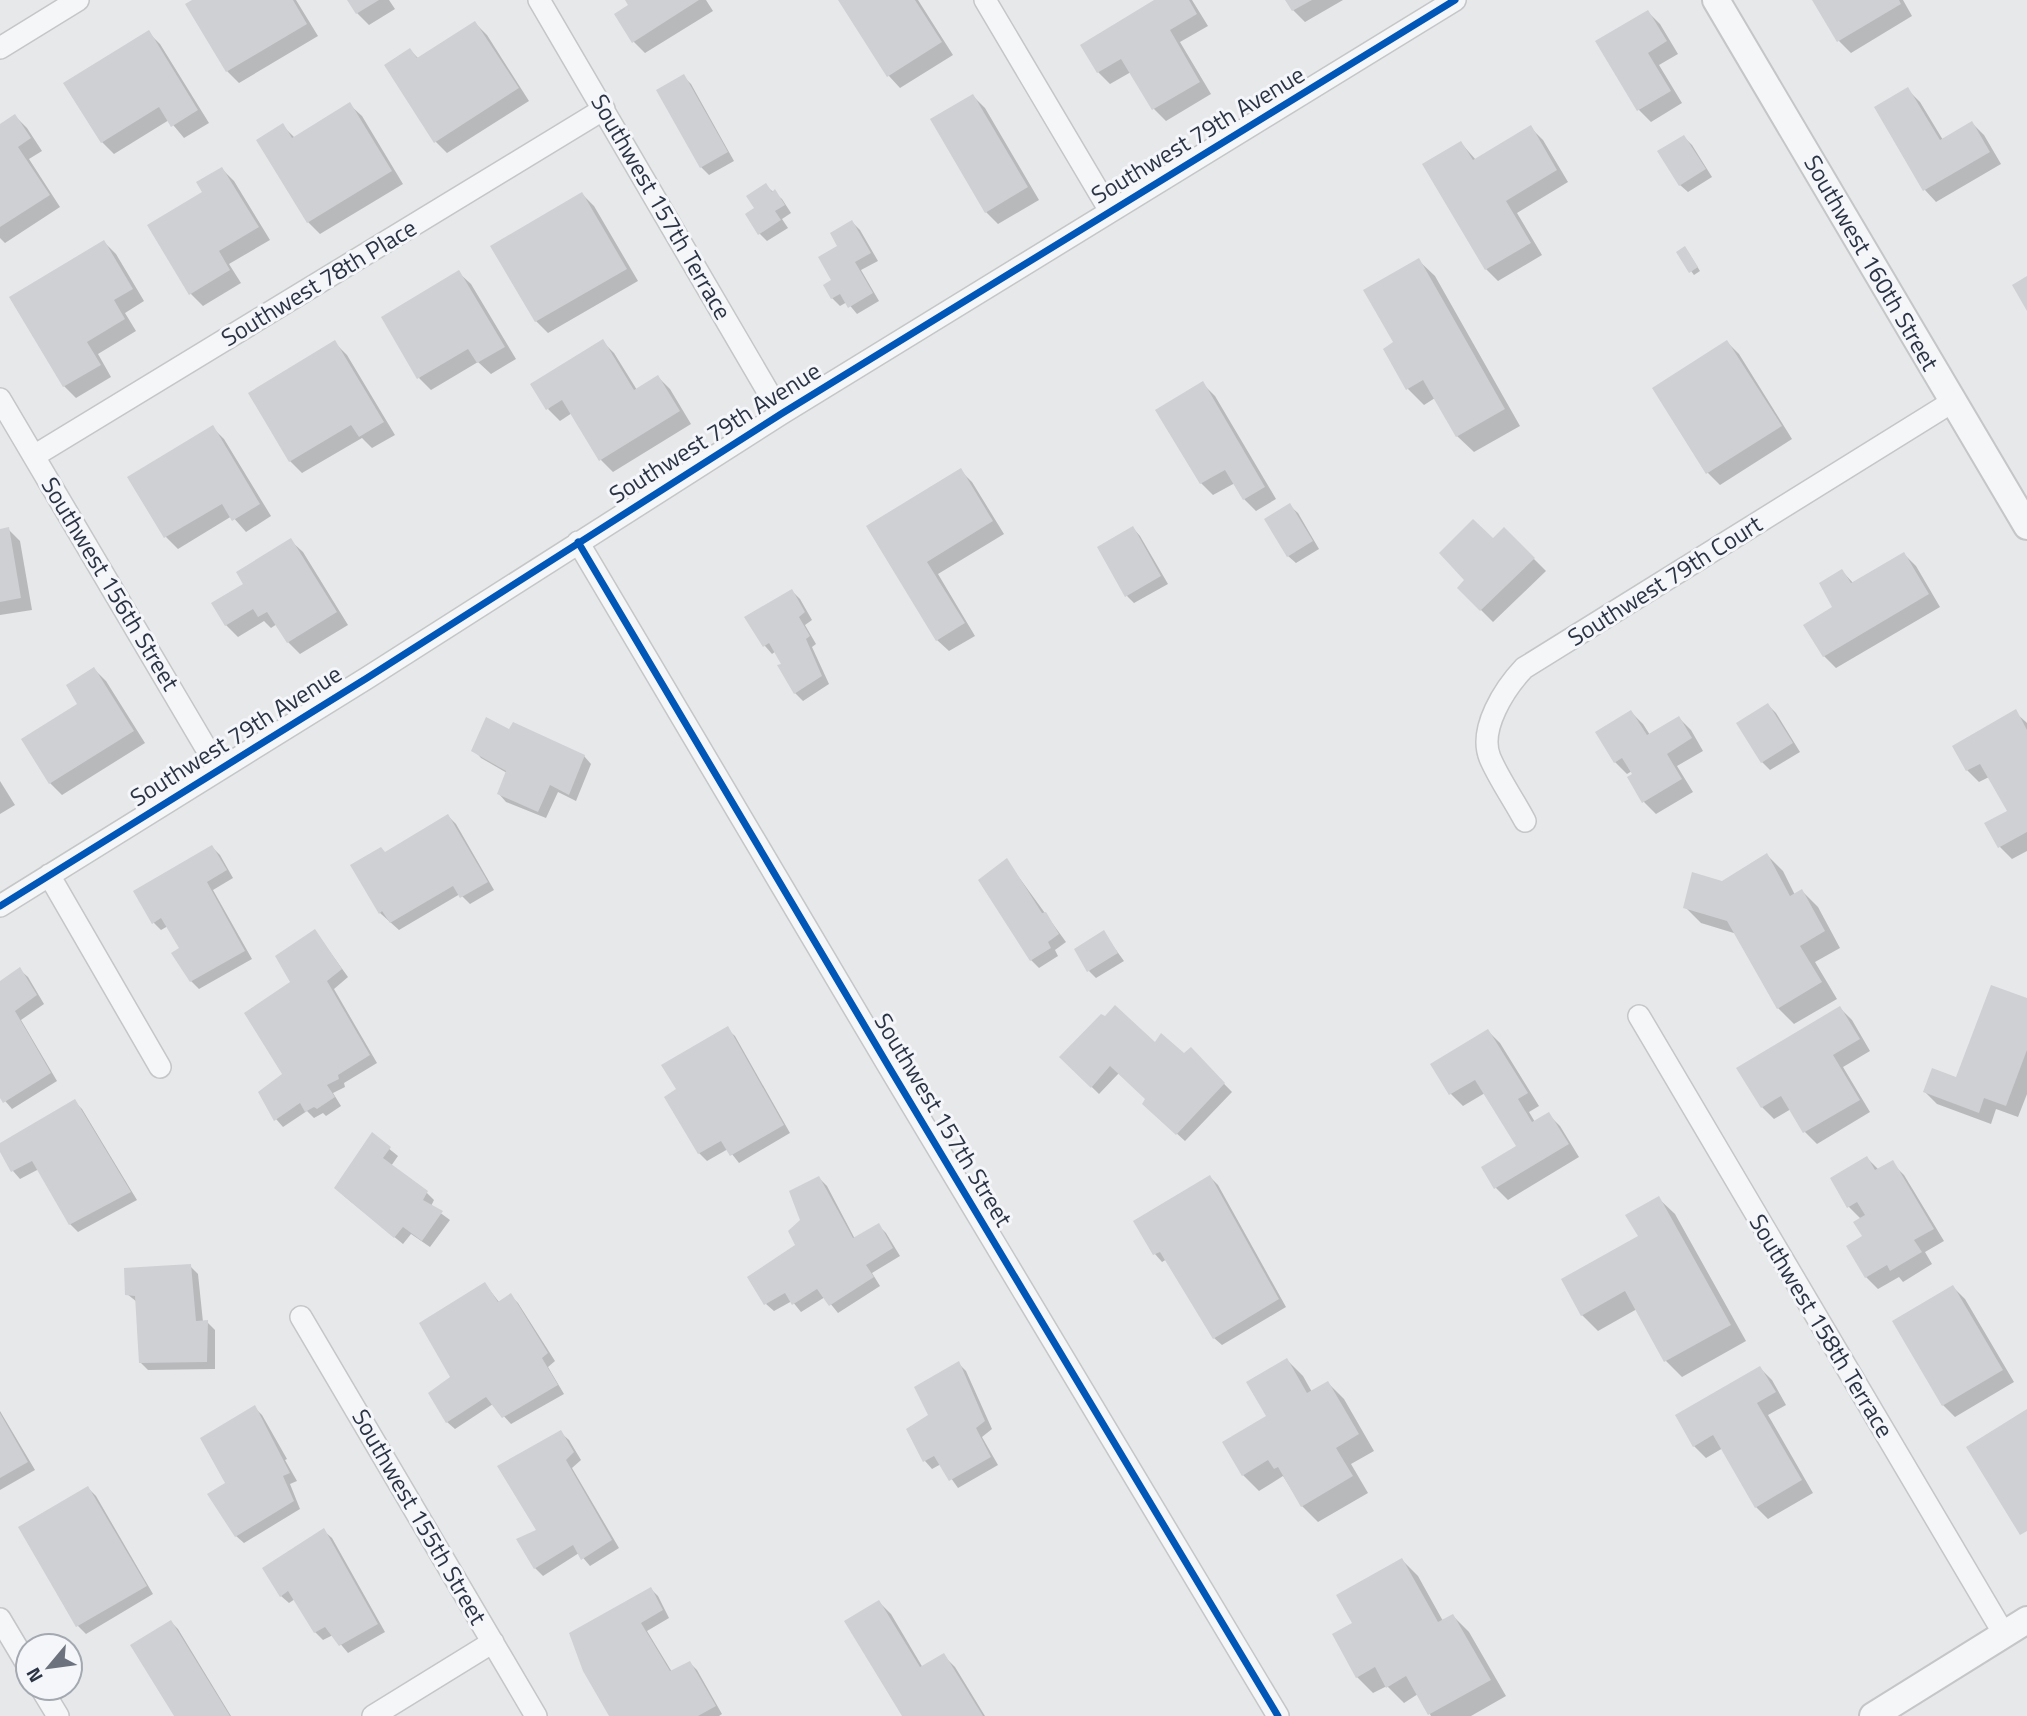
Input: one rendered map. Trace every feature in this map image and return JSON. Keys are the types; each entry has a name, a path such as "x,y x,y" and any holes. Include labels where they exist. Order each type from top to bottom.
{"street":[{"path":"0,48 78,0"},
{"name":"Southwest 157th Terrace","path":"539,0 781,414"},
{"path":"985,0 1110,211"},
{"name":"Southwest 79th Avenue","path":"0,906 367,678 781,414 1455,0"},
{"name":"Southwest 160th Street","path":"1717,0 2027,526"},
{"name":"Southwest 78th Place","path":"34,456 604,109"},
{"name":"Southwest 79th Court","path":"1525,821 1489,755 1488,735 1508,684 1524,668 1952,402"},
{"name":"Southwest 156th Street","path":"2,406 219,769"},
{"name":"Southwest 157th Street","path":"578,542 1279,1716"},
{"path":"49,875 160,1067"},
{"name":"Southwest 158th Terrace","path":"1639,1016 2004,1634"},
{"name":"Southwest 155th Street","path":"302,1317 536,1716"},
{"path":"0,1619 14,1642"},
{"path":"1873,1716 2027,1620"},
{"path":"373,1716 493,1643"}],"building":[{"path":"192,0 293,0 307,24 226,72 185,4"},
{"path":"347,0 379,0 356,14"},
{"path":"625,0 699,0 632,43 614,14 628,5"},
{"path":"838,0 915,0 942,42 887,77"},
{"path":"1154,0 1189,0 1197,14 1170,30 1200,82 1152,110 1121,59 1097,73 1080,45"},
{"path":"1285,0 1312,0 1292,11"},
{"path":"1812,0 1899,0 1901,4 1837,42"},
{"path":"1648,10 1667,41 1648,53 1671,91 1637,111 1595,41"},
{"path":"475,21 519,88 434,143 384,65 410,48 417,58"},
{"path":"149,30 198,110 171,127 159,107 101,143 63,83"},
{"path":"684,74 728,152 700,168 656,90"},
{"path":"1908,87 1940,140 1972,121 1990,152 1923,191 1874,107"},
{"path":"973,94 1028,187 985,213 930,119"},
{"path":"350,102 392,171 307,223 256,140 283,123 292,138"},
{"path":"15,114 31,138 18,147 50,195 0,227 0,124"},
{"path":"1531,125 1557,170 1506,201 1531,243 1485,270 1422,164 1461,141 1473,160"},
{"path":"1684,135 1706,169 1679,186 1657,151"},
{"path":"222,167 259,227 219,251 230,270 189,295 147,225 202,192 196,182"},
{"path":"766,183 772,192 775,189 785,205 775,211 781,220 758,235 745,214 754,208 746,196"},
{"path":"582,192 627,269 535,322 490,246"},
{"path":"852,220 871,253 855,262 873,293 848,308 840,294 831,299 823,285 831,280 818,257 837,246 830,233"},
{"path":"104,240 133,289 114,300 125,319 87,342 101,365 63,387 9,297"},
{"path":"1685,246 1698,267 1689,273 1676,252"},
{"path":"1419,258 1505,409 1456,437 1423,380 1406,390 1383,349 1393,342 1363,290"},
{"path":"459,270 505,347 477,363 468,349 417,379 381,317"},
{"path":"2027,276 2027,311 2012,285"},
{"path":"603,339 634,390 658,375 680,411 599,461 562,400 546,410 530,384"},
{"path":"335,340 384,422 359,437 351,425 289,462 248,393"},
{"path":"1727,340 1782,426 1706,474 1652,388"},
{"path":"1203,381 1265,487 1243,500 1225,470 1200,484 1155,410"},
{"path":"213,425 260,504 232,521 222,504 164,538 127,477"},
{"path":"961,468 993,521 927,562 965,623 936,641 866,526"},
{"path":"1290,503 1313,541 1287,557 1264,519"},
{"path":"1473,519 1493,538 1504,527 1535,558 1480,611 1457,588 1464,580 1439,553"},
{"path":"1133,526 1161,576 1125,597 1097,547"},
{"path":"9,527 21,598 0,602 0,529"},
{"path":"291,538 337,612 287,643 267,612 258,617 253,609 225,626 211,603 243,584 236,572"},
{"path":"1904,552 1929,594 1823,657 1803,625 1832,607 1819,583 1842,569 1851,583"},
{"path":"792,589 805,612 799,617 810,636 806,639 822,676 794,694 777,665 781,664 769,643 763,647 744,617"},
{"path":"94,667 134,731 49,784 21,739 77,704 66,685"},
{"path":"1768,703 1793,743 1761,763 1736,723"},
{"path":"2016,709 2027,730 2027,832 1998,848 1984,823 2007,811 1980,764 1966,771 1952,746"},
{"path":"1631,710 1647,735 1679,716 1692,738 1667,754 1682,779 1642,803 1627,777 1632,774 1622,758 1614,763 1595,732"},
{"path":"486,717 509,729 513,722 585,755 569,795 550,785 538,812 497,794 506,771 471,751"},
{"path":"448,814 488,882 460,898 453,886 390,923 382,911 379,914 350,865 381,847 385,852"},
{"path":"212,845 227,870 207,882 245,951 190,982 171,953 179,948 161,918 152,924 133,891"},
{"path":"1767,853 1790,896 1802,889 1825,931 1800,946 1822,982 1777,1009 1727,921 1683,908 1692,872 1722,881"},
{"path":"1007,858 1042,913 1046,912 1059,934 1048,942 1051,948 1030,961 978,880"},
{"path":"315,929 342,969 327,981 370,1055 327,1085 335,1097 317,1109 314,1107 305,1112 300,1103 274,1121 258,1092 282,1074 244,1013 290,982 275,956"},
{"path":"1104,930 1118,953 1087,972 1074,949"},
{"path":"20,967 37,995 15,1011 51,1073 3,1103 0,1098 0,981"},
{"path":"1991,985 2027,998 2027,1050 2006,1106 1984,1098 1979,1113 1923,1092 1932,1068 1956,1077"},
{"path":"1115,1005 1155,1042 1161,1033 1184,1053 1191,1047 1225,1083 1176,1135 1142,1104 1145,1099 1110,1066 1091,1088 1059,1057 1101,1014 1105,1016"},
{"path":"1840,1006 1860,1039 1833,1055 1860,1100 1803,1133 1781,1096 1761,1108 1736,1068"},
{"path":"728,1026 784,1125 730,1156 721,1141 698,1154 664,1097 676,1089 661,1065"},
{"path":"1488,1029 1528,1093 1518,1099 1532,1122 1549,1112 1569,1144 1494,1189 1481,1167 1516,1146 1475,1080 1449,1095 1430,1064"},
{"path":"75,1099 131,1192 69,1225 32,1161 11,1172 0,1152 0,1143"},
{"path":"372,1132 391,1147 383,1158 428,1191 423,1200 443,1211 422,1241 403,1227 394,1238 334,1188"},
{"path":"1867,1156 1875,1170 1893,1160 1934,1229 1914,1240 1922,1252 1890,1271 1887,1265 1865,1278 1846,1246 1862,1236 1853,1222 1865,1215 1857,1202 1847,1208 1830,1178"},
{"path":"1210,1175 1279,1299 1213,1339 1160,1252 1153,1255 1133,1221"},
{"path":"819,1176 853,1238 879,1223 893,1248 866,1265 874,1277 829,1306 817,1289 792,1305 785,1293 764,1305 747,1277 795,1245 788,1231 800,1220 789,1191"},
{"path":"1659,1196 1731,1325 1664,1362 1625,1291 1581,1316 1561,1279 1638,1236 1625,1215"},
{"path":"191,1264 196,1321 208,1320 207,1362 139,1363 135,1296 125,1295 124,1268"},
{"path":"485,1282 498,1302 511,1293 548,1353 542,1358 558,1385 502,1418 486,1397 446,1423 428,1393 450,1377 419,1323"},
{"path":"1953,1285 2003,1370 1942,1406 1892,1321"},
{"path":"1287,1358 1307,1393 1328,1381 1359,1434 1336,1448 1353,1476 1301,1507 1278,1467 1274,1469 1268,1460 1242,1476 1222,1442 1266,1416 1246,1382"},
{"path":"959,1361 985,1421 976,1428 991,1457 949,1481 934,1456 923,1462 906,1429 928,1415 914,1387"},
{"path":"1760,1366 1776,1392 1757,1403 1802,1480 1755,1508 1713,1435 1693,1447 1675,1415"},
{"path":"255,1405 290,1473 283,1476 294,1501 235,1537 207,1494 225,1483 200,1438"},
{"path":"2027,1409 2027,1531 2020,1535 1966,1447"},
{"path":"0,1413 28,1462 0,1478"},
{"path":"561,1430 574,1452 566,1460 612,1540 581,1560 573,1545 534,1569 516,1539 536,1530 497,1466"},
{"path":"88,1486 147,1586 76,1627 18,1527"},
{"path":"324,1528 378,1624 339,1646 325,1627 314,1633 288,1591 280,1597 262,1568"},
{"path":"1402,1558 1438,1622 1453,1614 1491,1680 1428,1715 1406,1676 1386,1688 1375,1667 1356,1678 1332,1634 1352,1623 1336,1595"},
{"path":"651,1587 663,1610 641,1623 670,1671 690,1661 716,1706 698,1716 609,1716 583,1671 569,1633"},
{"path":"879,1600 920,1667 944,1653 983,1716 902,1716 844,1621"},
{"path":"171,1620 230,1716 174,1716 130,1645"}],"cycle path":[{"path":"0,906 367,678 781,414 1455,0"},
{"path":"578,542 1278,1716"}]}
